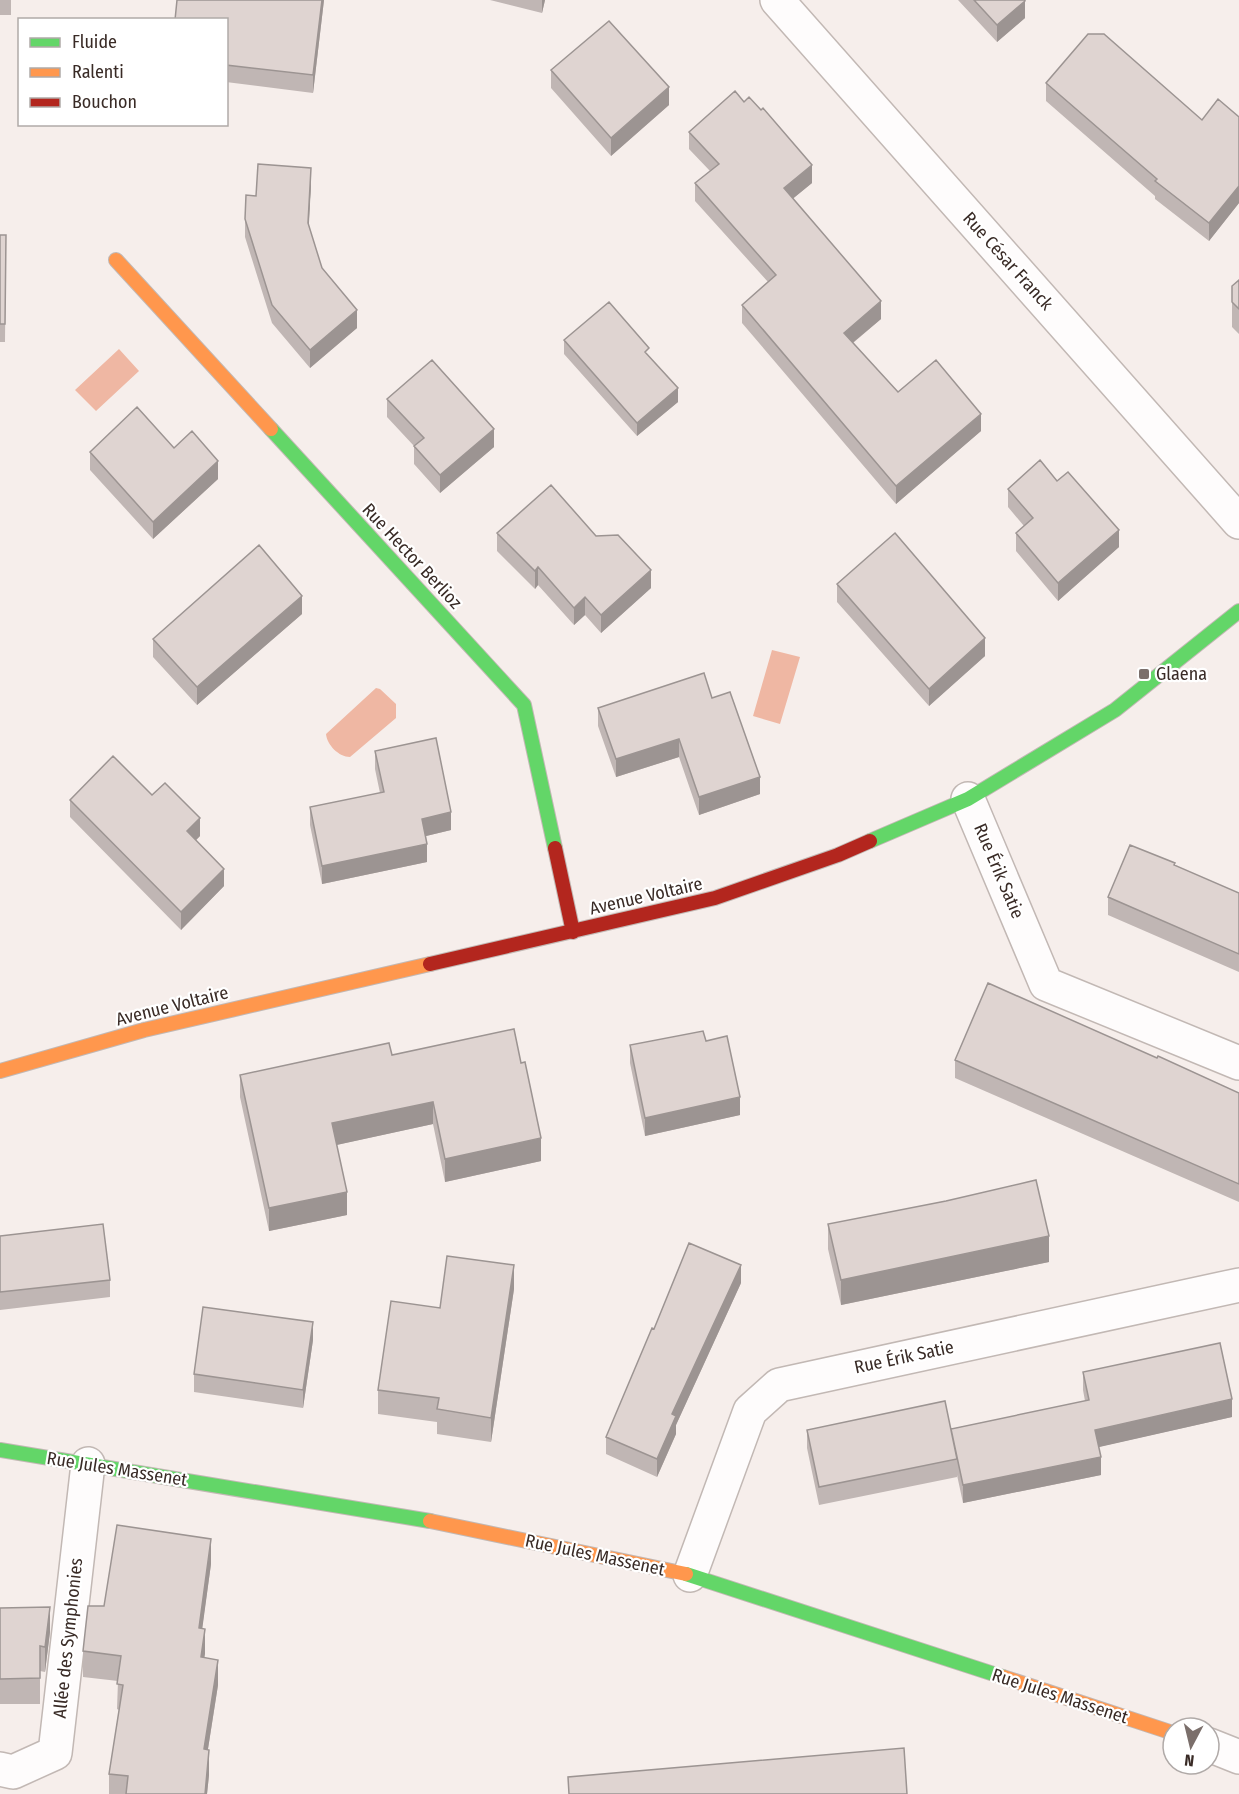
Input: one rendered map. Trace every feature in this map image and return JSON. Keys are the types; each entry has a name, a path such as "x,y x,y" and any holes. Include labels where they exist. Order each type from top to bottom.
{"street":[{"name":"Rue César Franck","path":"777,0 1239,522"},
{"name":"Rue Hector Berlioz","path":"116,260 524,705 573,932"},
{"name":"Avenue Voltaire","path":"0,1071 144,1030 715,898 838,855 968,799 1116,710 1239,611"},
{"name":"Rue Érik Satie","path":"968,799 1046,984 1239,1063"},
{"name":"Rue Érik Satie","path":"690,1575 750,1411 779,1385 1239,1285"},
{"name":"Rue Jules Massenet","path":"0,1450 394,1514 690,1575 1161,1729"},
{"name":"Allée des Symphonies","path":"0,1770 13,1772 56,1753 88,1464"},
{"path":"1221,1750 1239,1757"}],"shaded area":[{"path":"119,349 139,371 96,411 75,390"},
{"path":"772,650 800,657 780,724 753,716"},
{"path":"376,688 396,704 396,718 350,757 338,753 331,746 326,734"}],"building":[{"path":"177,0 322,0 313,75 228,65 228,18 175,18"},
{"path":"974,0 1025,0 1025,1 997,25"},
{"path":"609,21 669,87 611,138 551,70"},
{"path":"1088,34 1104,34 1202,120 1218,99 1239,117 1239,186 1209,223 1155,181 1157,179 1046,83"},
{"path":"735,91 744,102 749,97 761,110 763,108 812,165 784,188 881,301 844,333 898,392 936,360 981,414 896,486 742,305 776,275 695,183 719,164 689,132"},
{"path":"258,164 311,168 308,223 322,268 357,310 310,350 272,305 245,219 246,195 256,196"},
{"path":"0,235 6,235 5,324 0,324"},
{"path":"1239,280 1239,309 1232,302 1232,286"},
{"path":"609,302 649,348 645,352 678,388 637,423 564,340"},
{"path":"432,360 494,429 440,475 414,446 424,438 387,399"},
{"path":"137,407 174,448 192,431 218,461 153,522 90,452"},
{"path":"1040,460 1057,481 1068,472 1119,530 1058,583 1016,533 1033,518 1008,489"},
{"path":"551,485 596,536 618,535 651,570 601,615 585,597 574,608 538,567 535,571 497,533"},
{"path":"895,533 985,638 929,689 837,584"},
{"path":"259,545 302,596 197,687 153,639"},
{"path":"704,673 712,698 730,692 760,777 699,797 679,739 616,759 598,708"},
{"path":"436,738 451,812 422,819 427,844 322,866 310,807 384,792 375,751"},
{"path":"113,756 152,795 165,783 200,818 187,831 224,869 181,912 70,800"},
{"path":"1130,845 1239,893 1239,954 1108,897"},
{"path":"988,983 1239,1093 1239,1184 955,1060"},
{"path":"514,1029 521,1063 525,1062 541,1138 445,1159 433,1102 332,1123 347,1192 269,1208 240,1075 389,1043 392,1055"},
{"path":"703,1031 706,1041 727,1036 740,1097 645,1118 630,1045"},
{"path":"1036,1180 1049,1236 841,1280 828,1224 946,1201"},
{"path":"103,1224 110,1280 0,1292 0,1236"},
{"path":"689,1243 741,1265 672,1414 676,1416 657,1459 606,1437"},
{"path":"447,1256 514,1265 491,1418 437,1409 439,1398 378,1390 391,1301 440,1308"},
{"path":"203,1307 313,1322 303,1390 194,1374"},
{"path":"1220,1343 1232,1399 1095,1430 1101,1457 963,1485 951,1429 1089,1400 1083,1372"},
{"path":"945,1401 957,1459 819,1487 807,1430"},
{"path":"117,1525 211,1539 199,1628 205,1629 201,1657 218,1660 204,1749 209,1750 205,1794 126,1794 128,1776 109,1774 123,1685 117,1684 121,1656 83,1651 88,1606 104,1606"},
{"path":"50,1607 45,1647 40,1646 40,1678 0,1679 0,1608"},
{"path":"904,1748 907,1794 569,1794 568,1777"}],"traffic: fast":[{"path":"271,429 524,705 555,848"},
{"path":"870,841 968,799 1115,710 1239,611"},
{"path":"0,1450 430,1521"},
{"path":"686,1574 1003,1677"}],"traffic: slow":[{"path":"116,260 271,429"},
{"path":"0,1071 144,1030 430,964"},
{"path":"430,1521 686,1574"},
{"path":"1003,1677 1161,1729"}],"traffic: jam":[{"path":"430,964 715,898 838,855 870,841"},
{"path":"555,848 573,932"}],"place":[{"name":"Glaena","path":"1144,674"}]}
